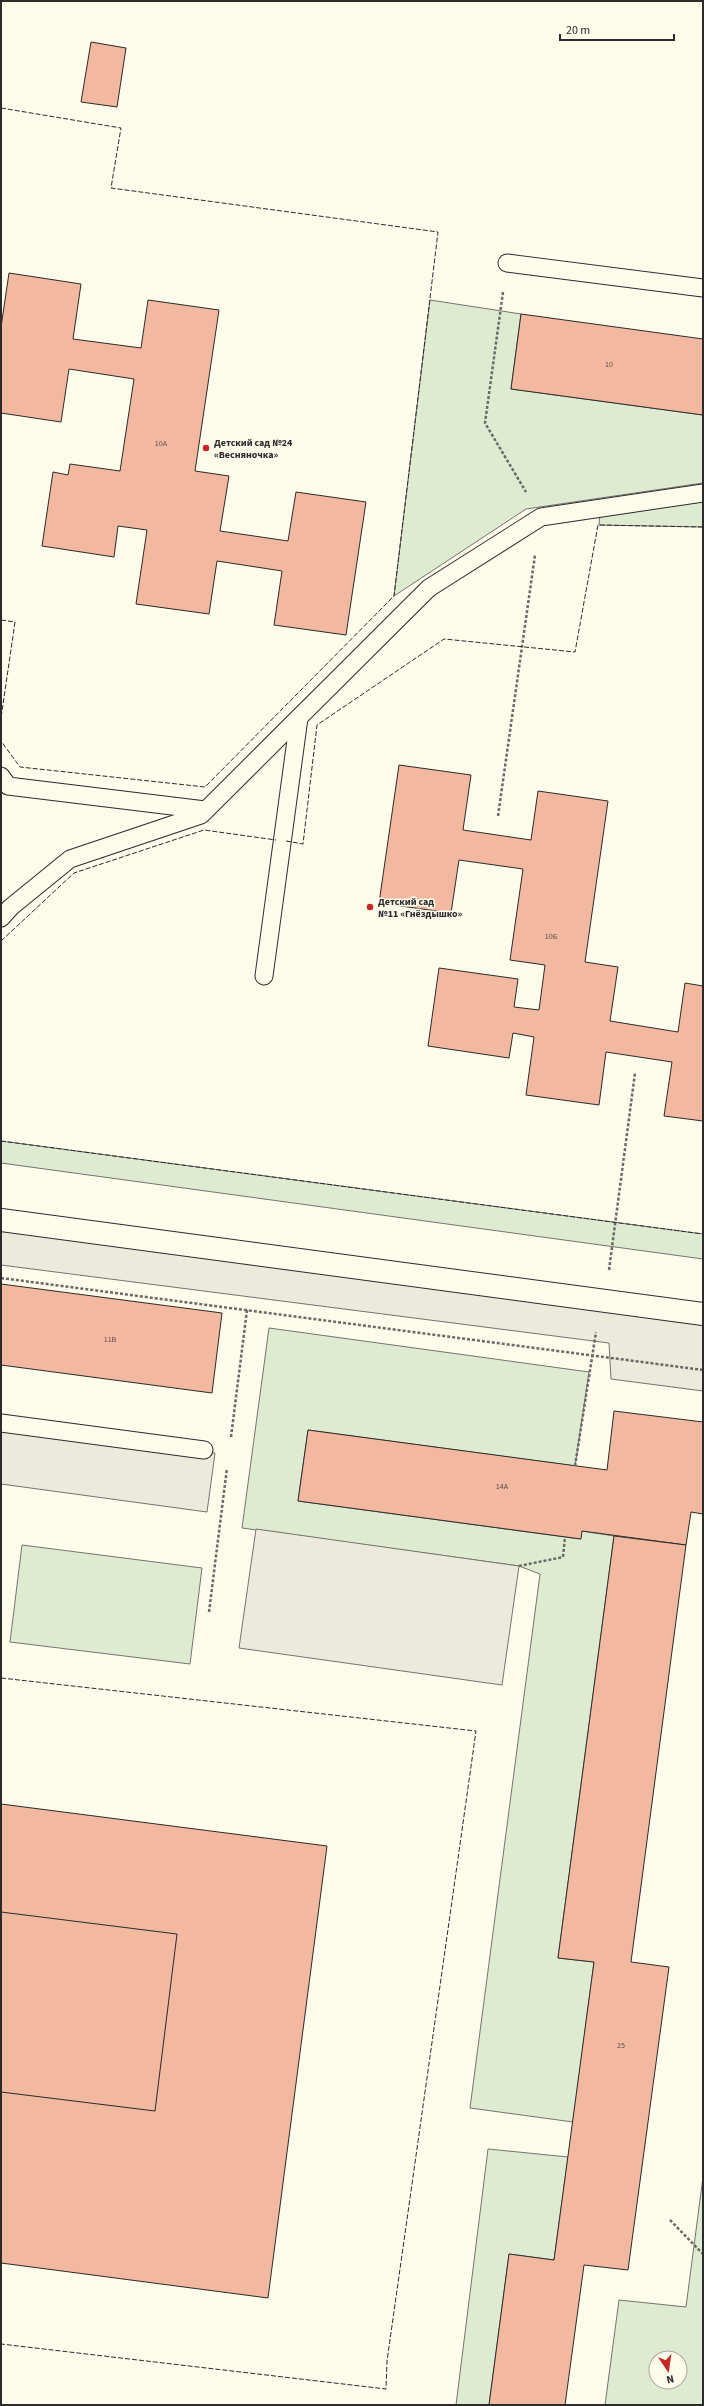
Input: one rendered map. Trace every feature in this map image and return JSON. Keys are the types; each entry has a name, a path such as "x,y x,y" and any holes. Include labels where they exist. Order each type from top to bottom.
{"street":[{"path":"1,1220 703,1314"}],"lane":[{"path":"507,263 703,288"},
{"path":"1,918 11,907 70,859 201,815 429,588 541,517 703,493"},
{"path":"264,976 299,718"},
{"path":"1,776 8,786 205,810"},
{"path":"1,1423 204,1450"}],"path":[{"path":"498,816 520,647 541,517 485,423 507,263"},
{"path":"1,1278 703,1370"},
{"path":"519,1566 563,1557 565,1537"},
{"path":"670,2220 703,2254"}],"green space":[{"path":"430,300 521,314 511,389 703,415 703,483 526,509 394,596"},
{"path":"703,500 703,527 599,525 600,514"},
{"path":"1,1141 703,1234 703,1259 1,1163"},
{"path":"269,1328 589,1372 575,1466 308,1430 298,1501 580,1539 582,1531 614,1536 558,1958 594,1962 573,2122 470,2108 540,1574 519,1566 242,1528"},
{"path":"22,1545 202,1568 190,1664 10,1642"},
{"path":"488,2149 568,2157 554,2260 509,2254 489,2405 456,2405"},
{"path":"703,2177 703,2405 605,2405 619,2300 686,2307"}],"shaded area":[{"path":"1,1220 703,1314 703,1391 611,1379 609,1343 1,1265"},
{"path":"1,1424 215,1453 207,1512 1,1484"},
{"path":"256,1529 519,1566 502,1685 239,1648"}],"building":[{"path":"91,42 126,48 117,107 81,102"},
{"path":"9,273 81,284 73,339 141,348 148,300 219,310 195,471 229,476 220,531 288,541 296,492 366,502 346,635 274,625 282,571 217,561 209,614 136,604 147,530 118,526 114,557 42,546 53,472 68,475 70,464 120,471 134,379 69,369 61,422 1,413 1,327"},
{"path":"521,314 703,339 703,415 511,389"},
{"path":"399,765 471,775 463,830 531,840 538,791 608,801 585,962 618,967 610,1021 678,1032 685,983 703,986 703,1121 664,1116 672,1062 606,1052 599,1105 526,1095 534,1037 513,1033 509,1058 428,1046 439,968 518,979 514,1007 539,1010 545,965 510,960 523,869 459,860 451,913 379,903"},
{"path":"1,1284 222,1313 212,1393 1,1365"},
{"path":"614,1411 703,1422 703,1514 691,1512 686,1545 582,1531 581,1539 298,1501 308,1430 607,1470"},
{"path":"614,1536 686,1545 631,1962 669,1967 628,2270 584,2265 565,2405 489,2405 509,2254 554,2260 594,1962 558,1958"},
{"path":"1,1804 327,1846 268,2298 1,2263"},
{"path":"1,1912 177,1934 155,2111 1,2092"}],"fence":[{"path":"1,108 121,128 111,188 438,232 394,596 205,787 20,767 1,741"},
{"path":"286,841 303,844 317,725 444,639 575,652 598,525 703,527"},
{"path":"1,620 15,622 1,718"},
{"path":"1,941 74,873 204,830 276,840"},
{"path":"1,1141 703,1234"},
{"path":"1,1678 476,1731 387,2361 386,2389 1,2344"}],"place":[{"name":"Детский сад №24 «Весняночка»","path":"206,448"},
{"name":"Детский сад №11 «Гнёздышко»","path":"370,907"}]}
